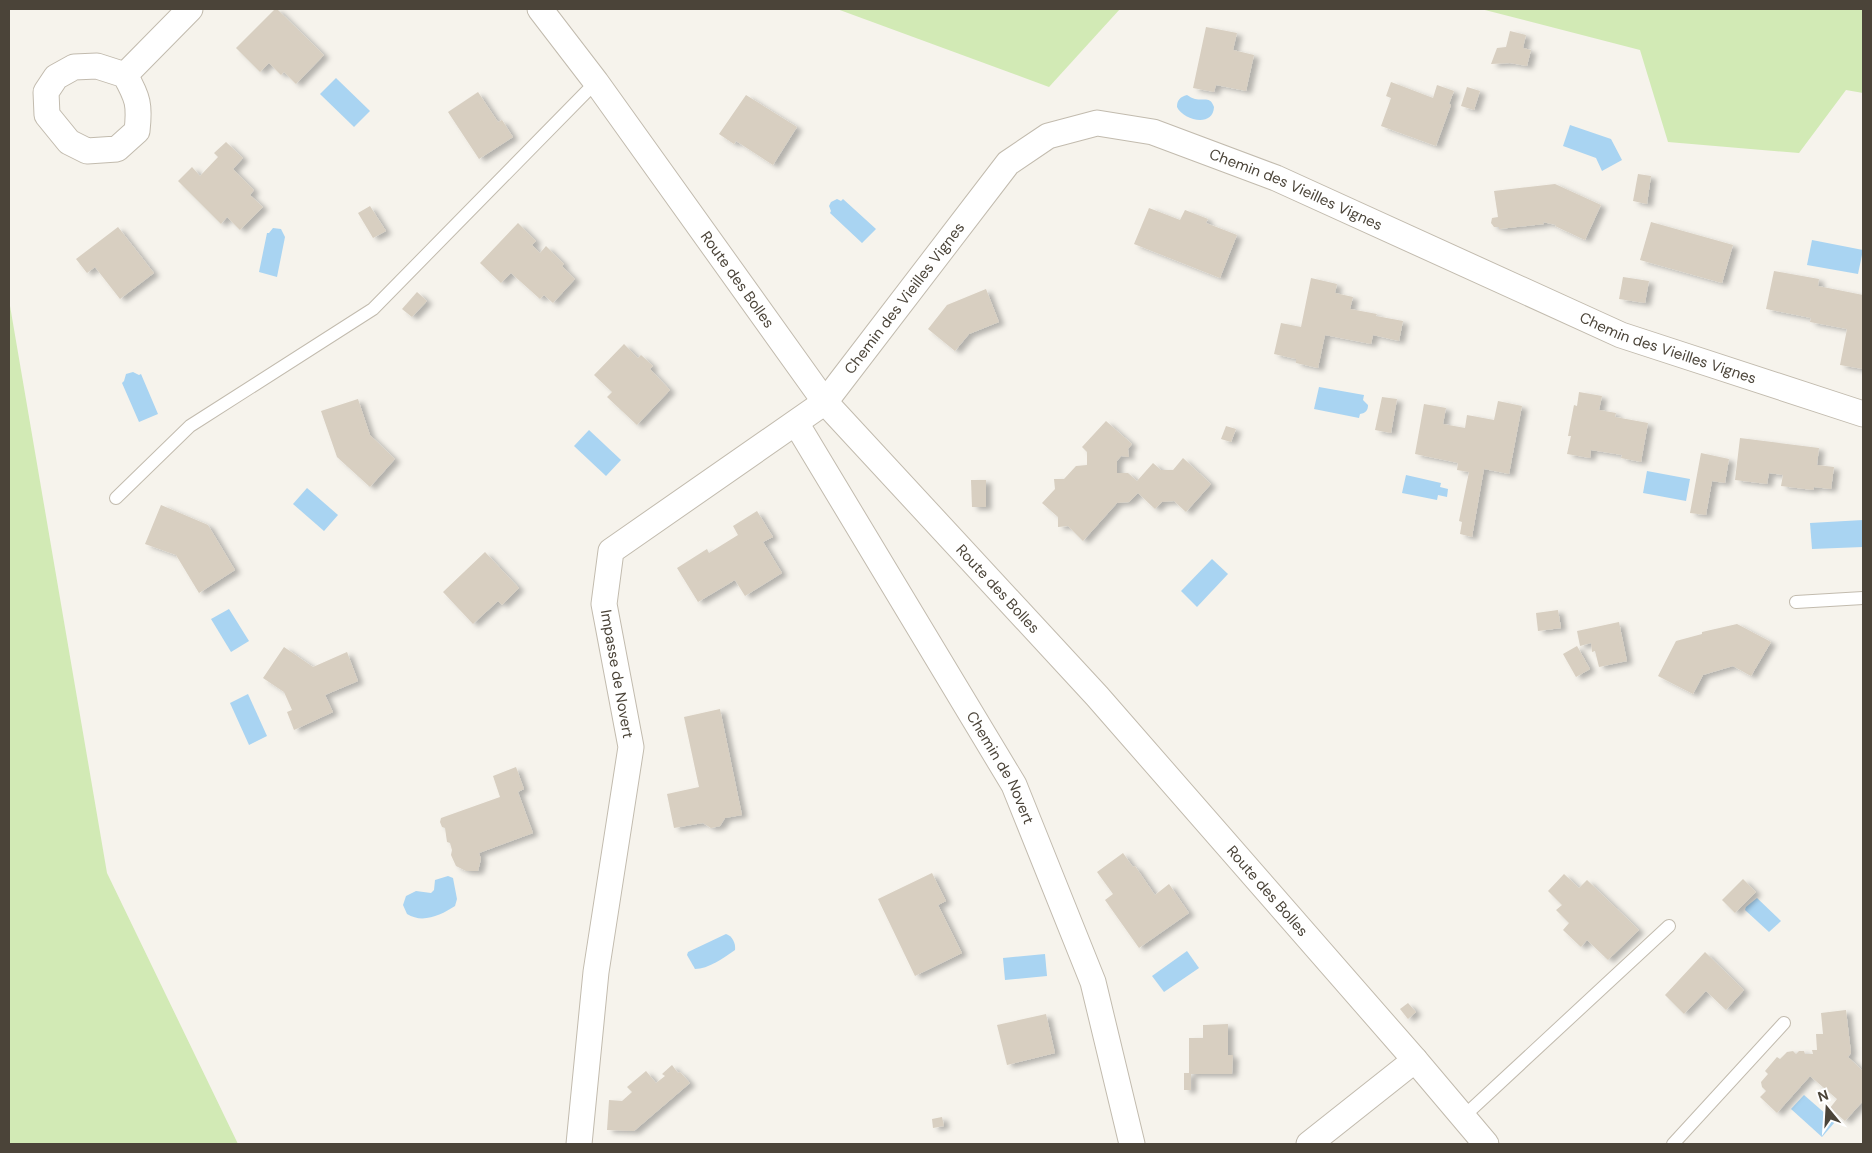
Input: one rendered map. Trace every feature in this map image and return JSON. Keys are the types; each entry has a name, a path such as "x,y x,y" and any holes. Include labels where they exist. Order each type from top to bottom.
{"street":[{"path":"125,75 190,9"},
{"name":"Route des Bolles","path":"540,9 596,82 825,402 1097,696 1486,1144"},
{"name":"Chemin des Vieilles Vignes","path":"825,402 1008,163 1048,136 1097,123 1153,132 1276,178 1621,335 1863,414"},
{"name":"Impasse de Novert","path":"579,1144 596,972 631,747 604,604 611,551 825,402"},
{"name":"Chemin de Novert","path":"796,423 1014,785 1093,982 1132,1144"},
{"path":"1309,1144 1415,1060"}],"lane":[{"path":"116,498 190,426 373,309 596,82"},
{"path":"1796,602 1863,598"},
{"path":"1463,1117 1669,926"},
{"path":"1674,1144 1784,1023"}],"green space":[{"path":"837,9 1120,9 1049,87"},
{"path":"1481,9 1863,9 1863,93 1846,90 1799,153 1668,142 1640,50"},
{"path":"9,300 107,873 238,1144 9,1144"}],"water":[{"path":"336,78 370,111 354,127 320,94"},
{"path":"1187,95 1195,99 1211,101 1214,107 1209,118 1197,120 1180,112 1177,107 1179,99"},
{"path":"1570,125 1611,139 1622,160 1602,171 1596,158 1563,146"},
{"path":"837,199 841,201 843,199 876,229 862,243 830,213 829,206 831,202"},
{"path":"273,228 281,229 285,237 277,277 259,272 267,233"},
{"path":"1812,240 1863,250 1858,274 1807,265"},
{"path":"133,372 141,374 158,414 139,422 122,383 126,374"},
{"path":"1319,387 1364,395 1363,400 1368,405 1367,410 1360,414 1359,418 1314,409"},
{"path":"589,430 621,460 606,476 574,446"},
{"path":"1647,471 1690,479 1686,501 1643,493"},
{"path":"1406,475 1441,483 1440,487 1448,489 1447,497 1438,495 1437,500 1402,493"},
{"path":"307,488 338,515 324,531 293,504"},
{"path":"1863,520 1863,547 1812,549 1810,523"},
{"path":"1212,559 1228,574 1197,607 1181,591"},
{"path":"229,609 249,641 231,652 211,619"},
{"path":"248,694 267,736 249,745 230,703"},
{"path":"448,876 453,878 457,899 455,906 438,915 426,918 413,917 407,914 403,905 406,896 416,891 431,893 434,890 435,880"},
{"path":"1757,898 1781,921 1769,932 1745,910"},
{"path":"726,934 733,940 735,950 721,960 700,969 695,969 687,955 688,952"},
{"path":"1187,951 1199,968 1164,992 1152,976"},
{"path":"1045,954 1047,976 1005,980 1003,958"},
{"path":"1804,1095 1835,1122 1822,1137 1791,1109"}],"building":[{"path":"275,9 324,55 296,84 284,72 281,75 269,63 260,72 236,48"},
{"path":"1206,27 1237,33 1233,50 1254,55 1246,91 1216,85 1214,92 1193,88"},
{"path":"1510,31 1526,35 1523,48 1531,50 1527,66 1510,63 1491,64 1497,48 1506,47"},
{"path":"1391,82 1433,98 1437,85 1454,91 1449,104 1451,105 1436,146 1381,126 1391,98 1386,96"},
{"path":"1467,87 1480,91 1474,110 1461,106"},
{"path":"478,92 498,122 502,120 513,137 479,159 448,112"},
{"path":"746,95 797,127 773,165 736,141 734,144 719,134"},
{"path":"226,142 243,158 233,169 254,190 250,195 263,207 240,230 227,217 221,224 178,181 192,167 200,176 218,157 214,153"},
{"path":"1638,174 1651,176 1647,204 1633,201"},
{"path":"1555,184 1601,205 1585,240 1556,225 1543,222 1544,224 1499,229 1499,227 1494,227 1491,223 1492,218 1498,217 1494,191"},
{"path":"370,206 386,231 373,238 358,213"},
{"path":"1149,208 1180,220 1185,210 1208,219 1206,223 1237,235 1220,278 1134,244"},
{"path":"1651,222 1733,245 1722,283 1640,260"},
{"path":"518,223 536,241 532,245 540,253 546,246 564,264 562,266 575,279 553,303 544,295 540,299 511,273 501,283 480,263"},
{"path":"118,227 154,273 120,299 95,267 87,273 76,259"},
{"path":"1774,271 1819,279 1818,286 1863,295 1863,369 1840,365 1847,329 1810,322 1811,318 1766,309"},
{"path":"1623,277 1649,281 1645,303 1619,299"},
{"path":"1311,278 1337,284 1335,293 1353,297 1350,309 1403,321 1399,341 1373,335 1371,344 1325,335 1318,368 1296,363 1296,359 1274,354 1281,323 1301,327"},
{"path":"986,289 999,322 969,334 955,351 928,329 947,305"},
{"path":"417,292 427,301 412,317 402,309"},
{"path":"624,344 638,358 641,355 653,366 650,369 670,390 637,425 607,397 612,392 594,375"},
{"path":"1579,392 1602,396 1599,410 1616,413 1615,417 1648,423 1641,462 1621,458 1622,455 1591,450 1590,458 1567,454 1571,436 1568,436 1574,405 1577,406"},
{"path":"1382,397 1397,399 1391,433 1375,430"},
{"path":"358,399 370,435 395,459 370,487 337,457 321,411"},
{"path":"1498,401 1522,406 1509,474 1484,469 1472,537 1460,534 1462,522 1459,521 1469,472 1457,470 1458,463 1415,454 1424,404 1446,408 1443,424 1465,428 1467,415 1494,420"},
{"path":"1106,421 1132,444 1128,449 1129,457 1121,456 1117,461 1117,473 1128,473 1137,481 1153,463 1161,470 1173,470 1183,458 1211,484 1186,512 1174,501 1162,502 1155,509 1138,493 1129,502 1117,503 1083,541 1068,526 1058,527 1058,517 1042,503 1055,489 1054,479 1064,479 1076,466 1087,465 1087,452 1082,447"},
{"path":"1226,426 1236,429 1231,442 1221,439"},
{"path":"1740,438 1819,448 1817,465 1834,467 1831,489 1814,487 1813,490 1781,486 1783,475 1769,473 1767,484 1735,480"},
{"path":"1701,453 1729,459 1725,483 1712,481 1706,515 1690,513"},
{"path":"971,480 986,480 986,507 972,507"},
{"path":"161,505 208,525 235,570 199,593 176,555 145,544"},
{"path":"757,511 773,537 763,542 782,573 745,596 735,580 698,602 677,568 707,549 709,553 738,535 733,526"},
{"path":"485,552 519,588 502,605 498,601 473,624 443,592"},
{"path":"1558,610 1561,628 1538,631 1536,613"},
{"path":"1619,622 1627,661 1599,667 1595,651 1592,652 1591,643 1580,646 1577,631"},
{"path":"1737,624 1771,642 1751,676 1733,666 1703,675 1693,694 1658,676 1676,641 1702,634 1702,632"},
{"path":"1577,646 1590,669 1576,677 1563,654"},
{"path":"284,647 313,667 347,652 358,681 325,695 333,712 294,730 287,712 292,710 284,692 263,678"},
{"path":"720,709 742,815 725,818 720,826 711,828 703,823 674,828 667,794 699,787 684,717"},
{"path":"516,767 524,789 518,792 533,833 479,853 481,859 478,871 466,871 456,866 451,855 450,843 447,842 445,828 442,827 440,822 441,818 500,797 493,776"},
{"path":"1123,853 1133,867 1135,866 1155,895 1169,884 1189,913 1139,948 1105,900 1113,894 1097,872"},
{"path":"932,873 946,901 938,905 962,953 915,976 878,899"},
{"path":"1564,874 1579,888 1587,880 1639,930 1608,960 1587,940 1581,947 1563,930 1569,923 1556,910 1562,905 1548,891"},
{"path":"1743,879 1756,892 1735,913 1722,900"},
{"path":"1705,952 1744,990 1726,1010 1706,991 1684,1014 1665,995"},
{"path":"1408,1003 1416,1012 1408,1019 1400,1009"},
{"path":"1846,1010 1851,1053 1848,1057 1863,1071 1863,1101 1845,1121 1830,1108 1837,1099 1810,1076 1777,1113 1760,1097 1766,1091 1762,1087 1761,1082 1768,1074 1765,1071 1777,1057 1780,1059 1787,1052 1793,1051 1796,1054 1799,1051 1804,1051 1805,1054 1813,1054 1812,1050 1817,1050 1816,1034 1823,1034 1821,1013"},
{"path":"1046,1014 1055,1053 1007,1065 997,1025"},
{"path":"1228,1024 1228,1055 1233,1055 1232,1074 1191,1074 1191,1090 1184,1090 1184,1073 1189,1073 1189,1038 1203,1038 1203,1025"},
{"path":"672,1065 690,1083 634,1131 607,1130 609,1100 622,1101 632,1092 627,1087 646,1071 656,1083 665,1076 662,1074"},
{"path":"942,1117 944,1126 933,1128 932,1119"}]}
